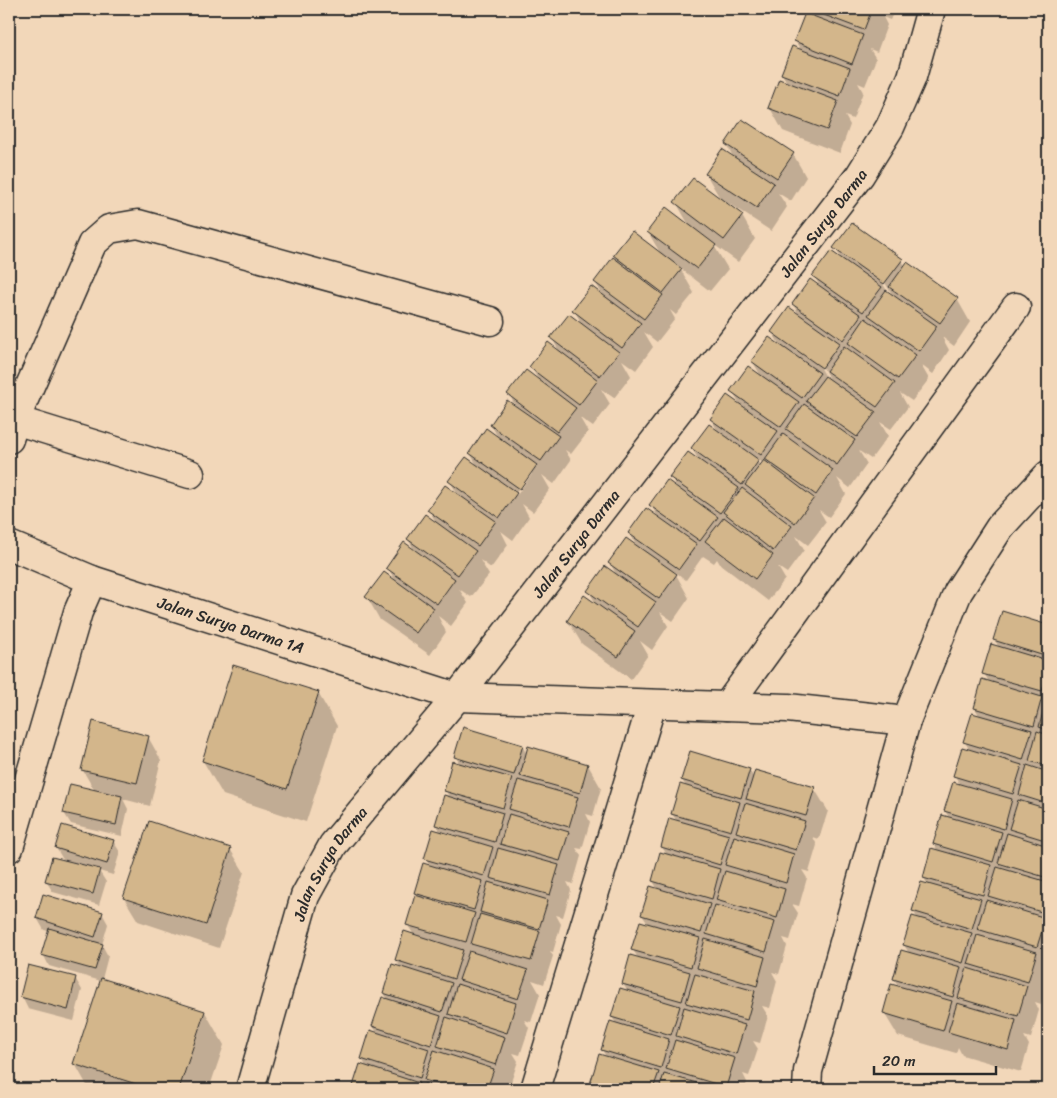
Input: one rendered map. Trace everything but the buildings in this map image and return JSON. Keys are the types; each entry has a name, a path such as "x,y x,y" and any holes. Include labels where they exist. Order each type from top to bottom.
{"street":[{"name":"Jalan Surya Darma","path":"250,1089 305,896 333,845 457,697 860,175 890,127 912,77 931,9"},
{"path":"190,474 12,430 92,244 109,229 138,224 490,321"},
{"path":"727,706 1016,307"},
{"path":"806,1089 808,1072 906,721 958,592 1000,527 1048,475"},
{"name":"Jalan Surya Darma 1A","path":"9,545 92,580 457,697 788,708 906,721"},
{"path":"9,848 78,612 92,580"},
{"path":"535,1089 652,704"}]}
